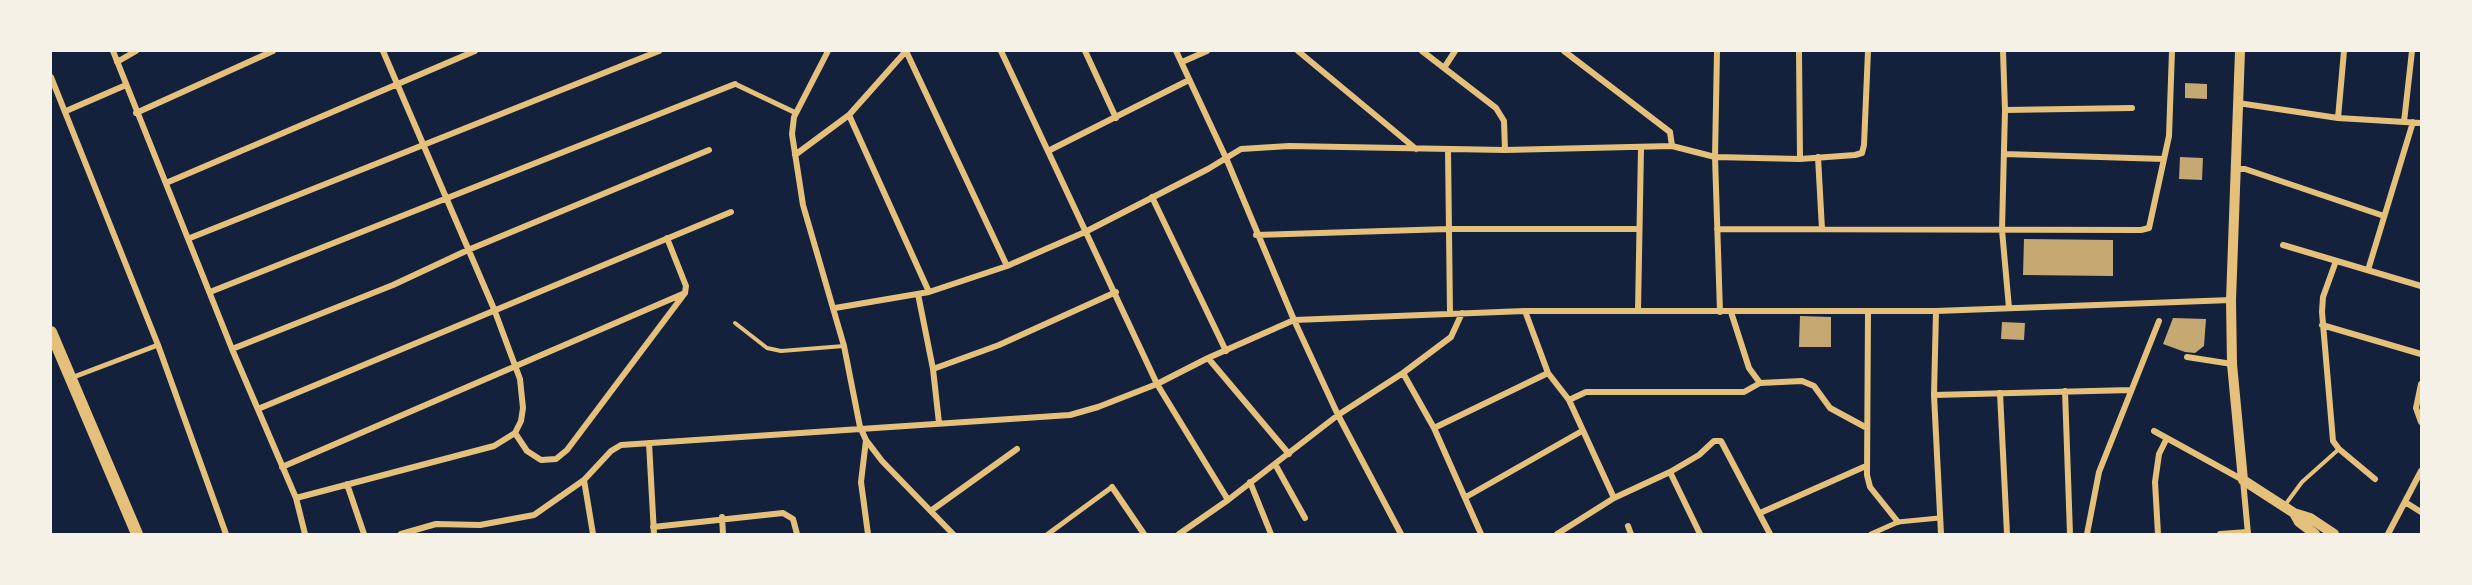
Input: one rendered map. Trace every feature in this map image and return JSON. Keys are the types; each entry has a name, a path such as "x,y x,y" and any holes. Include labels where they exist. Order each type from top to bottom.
{"main road":[{"path":"51,332 137,534"}],"street":[{"path":"113,51 136,113 190,238 232,349 296,498 305,534"},
{"path":"117,62 136,51"},
{"path":"136,113 273,51"},
{"path":"296,498 494,446 515,433 521,421 523,408 520,379 494,309 383,51"},
{"path":"166,183 398,85 456,54 475,51"},
{"path":"190,238 424,142 658,51"},
{"path":"828,51 796,113 792,134 802,205 844,346 860,427 866,440 882,461 953,534"},
{"path":"795,155 849,115 906,51 1007,266"},
{"path":"1001,51 1085,232 1116,292 1157,384 1228,500"},
{"path":"1085,51 1116,118"},
{"path":"1176,51 1226,158 1294,320 1338,415 1401,534"},
{"path":"1182,62 1207,51"},
{"path":"1298,51 1417,150"},
{"path":"1422,51 1500,113 1504,125 1505,150"},
{"path":"1444,68 1455,51"},
{"path":"1564,51 1670,132 1672,146"},
{"path":"1717,51 1715,157 1720,312"},
{"path":"1799,51 1800,159"},
{"path":"834,308 929,292 1007,266 1085,232 1241,149 1259,146 1505,150 1641,149 1672,146 1715,157 1800,159 1855,156 1862,153 1868,51"},
{"path":"2002,51 2005,110 2002,230 2009,308"},
{"path":"1716,229 2141,231 2149,228 2169,136 2172,51"},
{"path":"2220,534 2248,533 2232,364 2231,300 2240,51"},
{"path":"2338,118 2344,51"},
{"path":"2404,122 2412,53 2421,56"},
{"path":"51,77 158,345 226,534"},
{"path":"1048,151 1189,80"},
{"path":"210,292 611,131 735,84 796,113"},
{"path":"66,111 126,85"},
{"path":"2238,103 2338,118 2421,123"},
{"path":"2005,110 2132,108"},
{"path":"849,115 929,292"},
{"path":"2368,270 2412,122"},
{"path":"1638,310 1641,149"},
{"path":"232,349 393,285 468,250 709,150"},
{"path":"1448,150 1450,313"},
{"path":"2004,154 2164,159"},
{"path":"1818,157 1822,229"},
{"path":"2235,169 2245,169 2384,216"},
{"path":"1152,197 1226,351"},
{"path":"258,408 731,212"},
{"path":"1257,235 1448,229 1640,229"},
{"path":"515,433 537,459 552,461 561,456 685,293 687,286 667,238"},
{"path":"2283,244 2421,286"},
{"path":"2336,261 2323,297 2322,325 2333,441 2339,449 2375,479"},
{"path":"933,369 999,345 1116,292"},
{"path":"282,467 685,293"},
{"path":"918,294 933,369 939,423"},
{"path":"401,534 436,524 480,525 523,518 542,510 584,480 615,448 648,443 860,427 1070,415 1098,407 1157,384 1208,358 1294,320 1525,311 1936,311 2231,300"},
{"path":"1525,311 1548,373 1569,400 1614,498"},
{"path":"1936,311 1934,395 1941,534"},
{"path":"1731,312 1749,368 1760,383"},
{"path":"1868,312 1866,466 1870,487 1898,522"},
{"path":"1179,534 1228,500 1338,415 1403,373 1451,337 1462,313"},
{"path":"2087,534 2099,472 2159,321"},
{"path":"2322,325 2421,354"},
{"path":"71,378 158,345"},
{"path":"2187,357 2232,364"},
{"path":"1208,358 1289,454"},
{"path":"1403,373 1434,428 1481,534"},
{"path":"1434,428 1548,373"},
{"path":"1569,400 1586,392 1744,392 1760,383 1802,381 1814,386 1830,408 1867,428"},
{"path":"2421,384 2416,408 2421,422"},
{"path":"1934,395 2131,390"},
{"path":"2065,392 2070,534"},
{"path":"2000,393 2007,534"},
{"path":"1466,497 1582,431"},
{"path":"2154,431 2243,480 2289,510 2310,518 2334,534"},
{"path":"2158,534 2155,482 2159,454 2167,438"},
{"path":"866,440 861,482 868,534"},
{"path":"1557,534 1614,498 1670,472 1699,455 1714,441 1721,441 1770,534"},
{"path":"648,443 654,530 722,518 783,513 793,519 796,534"},
{"path":"932,510 1017,449"},
{"path":"1275,464 1305,518"},
{"path":"1760,513 1866,466"},
{"path":"2388,534 2421,471"},
{"path":"1670,472 1700,534"},
{"path":"584,480 593,534"},
{"path":"1250,482 1271,534"},
{"path":"347,484 364,534"},
{"path":"1048,534 1112,487 1144,534"},
{"path":"2405,502 2421,512"},
{"path":"2289,510 2299,522 2315,534"},
{"path":"722,518 723,534"},
{"path":"1871,534 1898,522 1939,518"},
{"path":"1628,526 1631,534"}],"lane":[{"path":"735,323 767,348 781,351 844,346"},
{"path":"2289,510 2302,482 2339,449"}],"building":[{"path":"2185,83 2207,84 2207,99 2185,98"},
{"path":"2180,157 2203,158 2202,180 2179,179"},
{"path":"2024,239 2113,240 2113,276 2023,275"},
{"path":"1800,316 1831,317 1831,347 1799,347"},
{"path":"2173,318 2206,319 2204,346 2195,353 2163,344"},
{"path":"2002,322 2025,323 2024,340 2001,339"}]}
